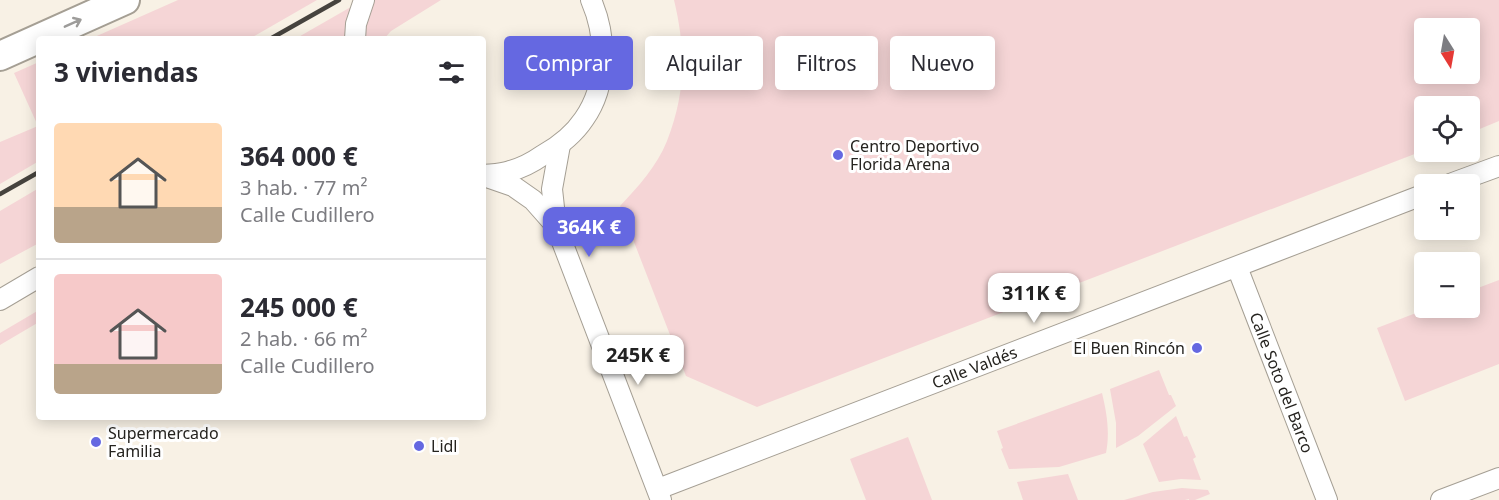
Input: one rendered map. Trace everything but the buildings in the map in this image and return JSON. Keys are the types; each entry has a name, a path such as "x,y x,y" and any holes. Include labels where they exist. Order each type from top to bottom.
{"main road":[{"path":"45,36 125,0"},
{"path":"0,56 36,40"}],"street":[{"path":"354,36 364,0"},
{"path":"486,176 508,172 528,165 560,145 584,120 595,100 602,75 603,45 596,4"},
{"path":"560,145 552,189 556,226 659,495"},
{"path":"1477,174 1499,166"},
{"path":"486,177 513,186 532,200 556,226"},
{"name":"Calle Valdés","path":"659,495 1414,198"},
{"name":"Calle Soto del Barco","path":"1237,267 1327,500"},
{"path":"0,300 36,279"},
{"path":"1441,500 1499,478"}],"shaded area":[{"path":"178,0 317,0 254,36 97,36"},
{"path":"363,0 441,0 387,36 300,36"},
{"path":"674,0 1499,0 1499,121 1480,129 1480,96 1414,96 1414,154 757,407 686,376 620,206 658,159 673,123 681,90 763,90 763,36 681,36"},
{"path":"36,63 36,122 14,73"},
{"path":"36,127 36,163 0,184 0,142"},
{"path":"36,190 36,245 0,264 0,211"},
{"path":"1499,280 1499,364 1405,401 1377,328 1414,314 1414,318 1480,318 1480,287"},
{"path":"36,312 36,324 0,345 0,333"},
{"path":"1159,370 1176,406 1138,436 1116,448 1116,423 1110,389"},
{"path":"1102,393 1108,438 1106,453 1059,467 1009,469 997,431"},
{"path":"1176,416 1184,437 1187,436 1196,457 1193,459 1201,480 1181,479 1159,482 1143,444"},
{"path":"908,437 932,500 866,500 850,459"},
{"path":"1068,474 1078,500 1023,500 1017,482"},
{"path":"1182,488 1208,490 1210,494 1195,500 1124,500 1153,492"}],"railway":[{"path":"275,36 339,0"},
{"path":"0,194 36,174"}],"place":[{"name":"Centro Deportivo Florida Arena","path":"838,155"},
{"name":"El Buen Rincón","path":"1197,348"},
{"name":"Supermercado Familia","path":"96,442"},
{"name":"Lidl","path":"419,446"}]}
